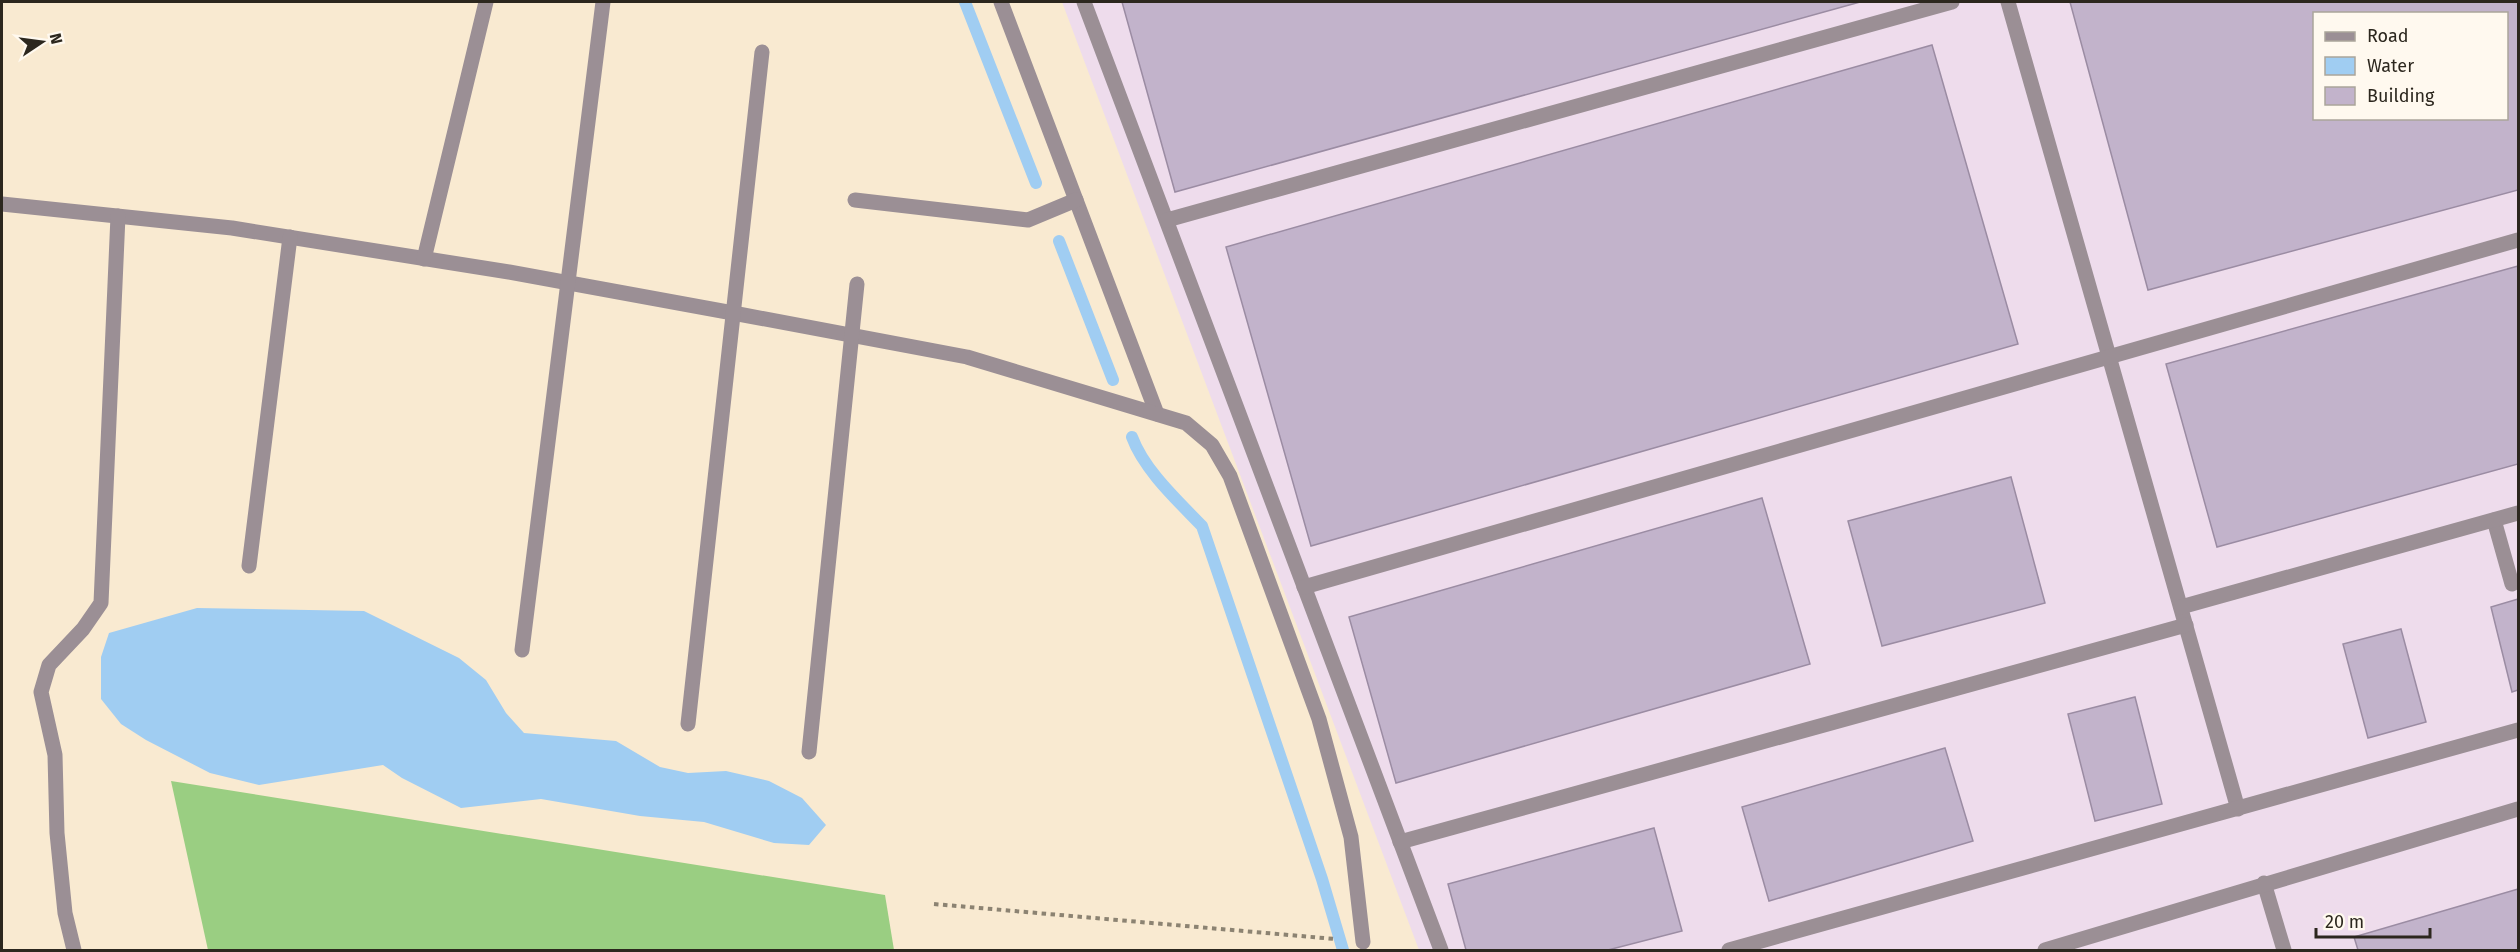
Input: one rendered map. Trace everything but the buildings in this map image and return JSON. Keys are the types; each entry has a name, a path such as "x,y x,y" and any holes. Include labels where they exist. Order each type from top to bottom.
{"street":[{"path":"424,259 486,2"},
{"path":"522,650 603,2"},
{"path":"1001,2 1157,414"},
{"path":"1084,2 1441,951"},
{"path":"1167,220 1952,2"},
{"path":"2008,2 2238,809"},
{"path":"688,724 762,52"},
{"path":"855,200 1028,220 1076,200"},
{"path":"2,204 290,237 568,283 852,335 967,357 1186,423 1212,445 1230,476 1319,719 1351,837 1363,942"},
{"path":"74,951 65,913 57,833 55,755 41,692 49,665 83,629 101,603 118,216"},
{"path":"249,566 290,237"},
{"path":"1304,587 2518,240"},
{"path":"809,752 857,284"},
{"path":"2181,607 2518,513"},
{"path":"2494,520 2512,584"},
{"path":"1400,842 2186,625"},
{"path":"1729,951 2518,730"},
{"path":"2045,951 2264,883 2518,809"},
{"path":"2264,883 2284,951"}],"path":[{"path":"934,904 1363,942"}],"shaded area":[{"path":"1062,2 2518,2 2518,950 1419,950"}],"green space":[{"path":"171,781 885,895 894,950 208,950"}],"water":[{"path":"197,608 364,611 459,658 486,680 506,713 524,733 616,741 660,767 688,773 726,771 769,781 802,798 826,825 809,845 774,843 704,822 640,816 541,799 461,808 402,778 383,765 259,785 210,773 146,740 121,724 101,699 101,657 109,633"}],"waterway":[{"path":"965,2 1036,183"},
{"path":"1059,241 1113,380"},
{"path":"1132,437 1153,473 1202,526 1322,879 1343,950"}]}
